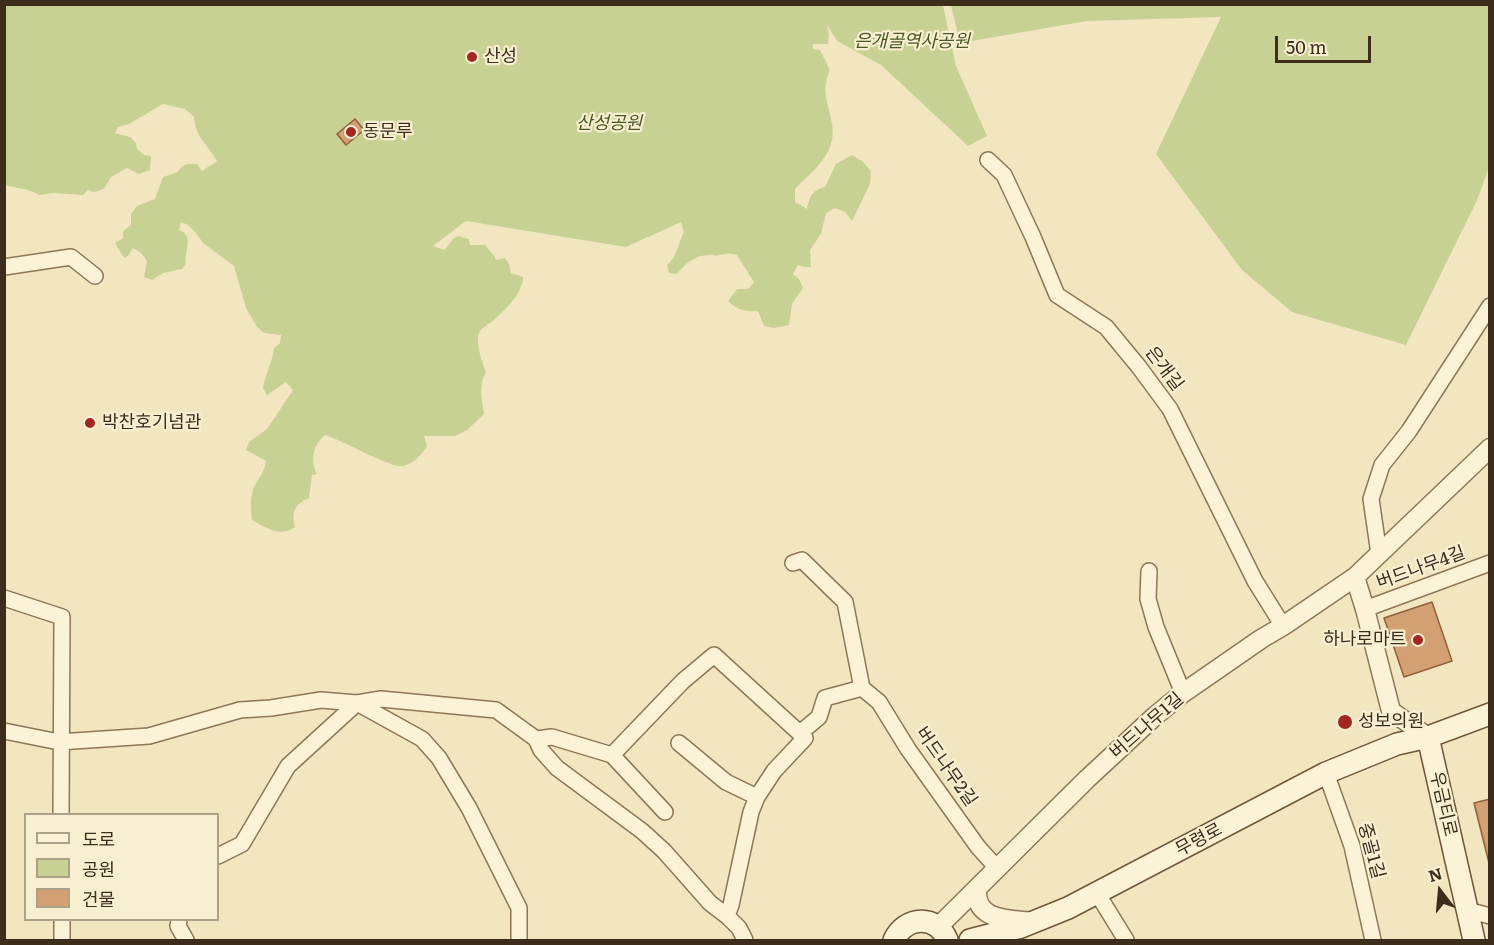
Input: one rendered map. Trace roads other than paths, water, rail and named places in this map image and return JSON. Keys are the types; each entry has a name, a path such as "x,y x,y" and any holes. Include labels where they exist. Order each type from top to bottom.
{"main road":[{"name":"무령로","path":"970,940 1025,930 1326,773 1397,744 1428,737 1490,714"},
{"name":"우금티로","path":"1428,737 1474,940"},
{"path":"894,940 899,931 913,922 931,922 942,934"}],"street":[{"name":"은개길","path":"988,160 1004,175 1033,237 1056,295 1106,327 1170,409 1255,581 1283,626"},
{"path":"4,267 72,257 95,276"},
{"path":"1379,554 1371,499 1382,465 1409,431 1490,306"},
{"name":"버드나무1길","path":"942,934 977,888 996,868 1155,716 1183,693 1355,577 1490,448"},
{"path":"793,563 802,560 845,602 862,688 825,698 819,717 800,733"},
{"name":"버드나무4길","path":"1365,609 1490,563"},
{"path":"1149,571 1148,599 1156,627 1183,693"},
{"path":"1355,577 1391,711 1428,737"},
{"path":"4,598 62,617 62,813"},
{"path":"612,755 683,681 714,655 805,738 774,771 757,797 751,812 727,916"},
{"name":"버드나무2길","path":"862,688 879,702 908,749 978,847 996,868"},
{"path":"4,731 62,742 149,736 240,710 271,708 321,700 357,703 381,699 496,710 536,739 541,750 557,768 642,831 664,851 710,903 739,928 745,940"},
{"path":"219,856 242,844 288,766 357,703"},
{"path":"357,703 422,739 439,758 474,818 519,908 519,940"},
{"path":"536,739 552,737 612,755 665,812"},
{"path":"679,743 726,782 757,797"},
{"name":"중골1길","path":"1326,773 1352,846 1373,940"},
{"path":"977,888 976,899 981,910 1025,930"},
{"path":"1097,893 1125,940"},
{"path":"1467,910 1490,916"},
{"path":"62,921 62,940"},
{"path":"179,921 178,926 186,940"}],"place":[{"name":"산성","path":"472,57"},
{"name":"동문루","path":"351,132"},
{"name":"박찬호기념관","path":"90,423"},
{"name":"하나로마트","path":"1418,640"},
{"name":"성보의원","path":"1345,722"}],"park label":[{"name":"은개골역사공원","path":"912,42"},
{"name":"산성공원","path":"609,124"}]}
